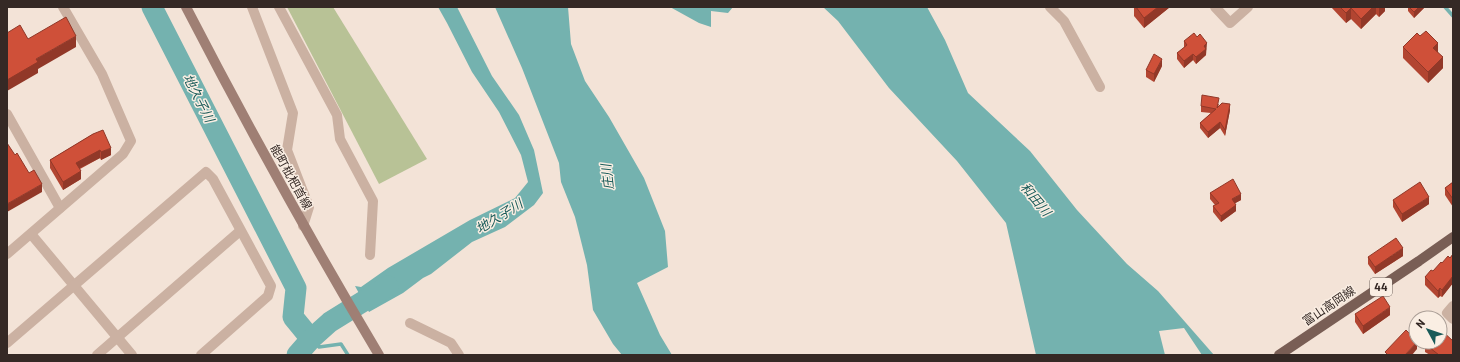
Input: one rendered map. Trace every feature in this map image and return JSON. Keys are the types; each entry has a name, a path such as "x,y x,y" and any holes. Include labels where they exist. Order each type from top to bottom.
{"main road":[{"name":"能町枇杷首線","path":"186,7 303,226 376,351"},
{"name":"富山高岡線","path":"1279,355 1453,237"}],"street":[{"path":"7,254 123,154 131,141 102,74 63,7"},
{"path":"252,7 293,113 287,150 309,207 303,226"},
{"path":"278,7 336,115 340,139 373,201 370,255"},
{"path":"1050,7 1064,21 1100,87"},
{"path":"1215,7 1230,23 1248,7"},
{"path":"7,114 60,208"},
{"path":"7,343 206,172 213,180 271,286 268,296 201,355"},
{"path":"97,355 240,231"},
{"path":"31,234 132,355"},
{"path":"1453,306 1447,314 1453,319"},
{"path":"410,322 451,343 458,355"}],"green space":[{"path":"287,7 333,7 427,159 379,184"}],"water":[{"path":"438,7 457,7 492,76 519,115 534,150 543,193 534,205 505,227 472,242 431,274 403,293 369,312 355,286 361,287 388,268 470,220 515,198 528,182 521,155 499,112 472,72"},
{"name":"庄川","path":"495,7 568,7 571,44 585,81 609,117 644,178 665,231 668,267 637,283 660,335 672,355 622,355 613,344 593,310 587,265 575,217 561,182 559,163 522,68"},
{"path":"670,7 733,7 728,13 711,11 711,27 699,23"},
{"name":"和田川","path":"823,7 927,7 945,40 968,93 1030,151 1077,210 1127,264 1158,291 1214,355 1202,355 1184,328 1159,331 1165,355 1036,355 1006,223 957,161 889,88 838,21"}],"building":[{"path":"1136,7 1158,7 1144,18"},
{"path":"1340,7 1373,7 1361,19 1351,8 1346,13"},
{"path":"1409,7 1419,7 1414,12"},
{"path":"66,17 76,36 36,59 38,62 7,80 7,33 20,25 28,39"},
{"path":"1426,31 1438,43 1433,48 1443,57 1428,72 1403,47 1417,33 1420,36"},
{"path":"1194,33 1197,37 1200,34 1207,43 1204,46 1206,49 1196,57 1193,54 1184,61 1177,53 1187,45 1184,41"},
{"path":"1154,54 1162,59 1154,74 1146,70"},
{"path":"1202,95 1219,98 1217,108 1222,103 1230,104 1225,130 1220,122 1208,132 1200,123 1216,109 1201,106"},
{"path":"103,130 111,148 101,152 100,150 76,163 81,171 63,182 50,160 93,134"},
{"path":"7,143 15,155 17,153 29,173 34,170 42,184 7,204"},
{"path":"1233,179 1241,194 1232,199 1236,205 1221,216 1213,206 1219,203 1210,193"},
{"path":"1420,182 1429,197 1402,214 1393,200"},
{"path":"1453,182 1453,199 1445,188"},
{"path":"1396,238 1403,248 1375,267 1368,257"},
{"path":"1453,254 1453,276 1442,290 1440,288 1438,291 1425,277 1448,256 1450,258"},
{"path":"1383,296 1390,307 1363,326 1355,314"},
{"path":"1406,330 1408,332 1408,350 1410,350 1405,355 1388,355 1385,352"},
{"path":"1448,336 1453,341 1453,355 1439,355 1433,350 1448,350"}],"waterway":[{"name":"地久子川","path":"152,7 296,288 293,317 311,339"},
{"path":"1445,7 1453,16"},
{"name":"地久子川","path":"297,355 311,339 330,322 388,286"},
{"path":"311,339 319,347 341,344 348,355"}]}
